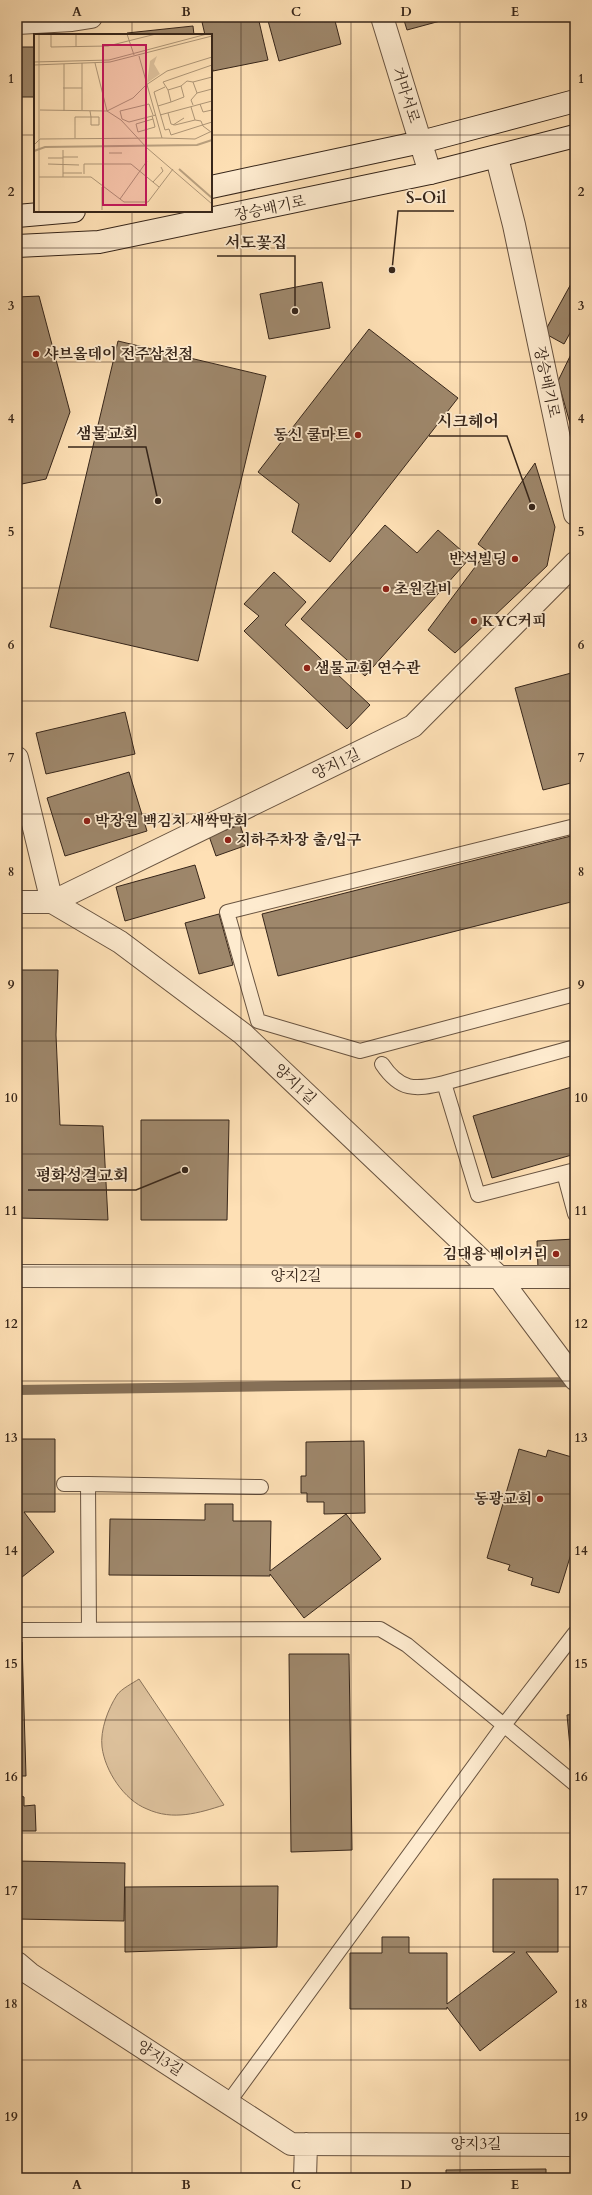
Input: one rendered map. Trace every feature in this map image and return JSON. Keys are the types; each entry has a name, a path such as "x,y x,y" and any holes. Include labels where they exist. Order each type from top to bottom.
{"street":[{"path":"17,22 72,20 91,17"},
{"name":"거마서로","path":"382,17 430,173"},
{"path":"212,187 421,142 575,101"},
{"name":"장승배기로","path":"17,246 99,242 430,173 497,158 575,136"},
{"name":"장승배기로","path":"497,158 514,225 575,514"},
{"path":"17,216 63,212"},
{"name":"양지1길","path":"17,902 52,902 413,726 575,563"},
{"path":"17,758 52,902"},
{"name":"양지1길","path":"52,902 120,942 243,1034 498,1276 575,1379"},
{"name":"양지2길","path":"17,1276 575,1277"},
{"name":"양지3길","path":"17,1964 30,1974 292,2144 575,2145"},
{"path":"305,2178 306,2144"}],"lane":[{"path":"575,826 227,912 258,1021 360,1051 575,994"},
{"path":"382,1064 391,1078 404,1086 422,1088 575,1046"},
{"path":"444,1083 478,1195 569,1172 575,1214"},
{"path":"64,1484 261,1487"},
{"path":"88,1484 89,1630"},
{"path":"17,1630 380,1629 407,1645 575,1784"},
{"path":"228,2103 504,1725 575,1633"}],"shaded area":[{"path":"139,1679 224,1805 196,1813 166,1815 157,1813 139,1805 123,1792 117,1784 111,1775 104,1756 102,1747 103,1727 117,1695 124,1688"}],"building":[{"path":"223,17 258,17 268,60 213,71 212,34 205,34 202,22"},
{"path":"267,17 334,17 341,44 279,61"},
{"path":"403,17 455,17 407,30"},
{"path":"193,26 194,34 127,34"},
{"path":"17,47 34,47 34,97 17,97"},
{"path":"322,282 330,328 269,339 260,294"},
{"path":"572,282 575,283 575,324 564,344 544,333"},
{"name":"샤브올데이 전주삼천점","path":"39,296 70,412 46,479 17,485 17,297"},
{"name":"동신 쿨마트","path":"369,329 458,398 330,562 292,532 299,504 258,472"},
{"path":"118,341 266,376 198,661 50,627"},
{"path":"575,346 575,441 558,381"},
{"name":"반석빌딩","path":"535,463 555,527 547,566 455,653 428,630 487,551 478,544"},
{"name":"초원갈비","path":"385,525 417,553 438,530 470,558 365,676 301,619"},
{"name":"샘물교회 연수관","path":"274,572 306,602 285,625 370,705 347,729 244,631 259,616 244,604"},
{"path":"575,672 575,782 543,790 515,688"},
{"path":"125,712 135,754 46,774 36,733"},
{"path":"129,772 147,831 65,856 47,798"},
{"name":"지하주차장 출/입구","path":"240,825 247,845 216,856 209,836"},
{"path":"575,835 575,901 278,976 262,914"},
{"path":"195,865 205,898 125,921 116,887"},
{"path":"219,914 233,965 199,974 185,923"},
{"path":"17,970 58,970 56,1035 60,1125 103,1126 108,1220 17,1218"},
{"path":"575,1086 575,1154 492,1178 473,1116"},
{"path":"141,1120 229,1120 227,1220 141,1220"},
{"name":"김대용 베이커리","path":"575,1239 575,1267 538,1269 537,1241"},
{"path":"17,1439 55,1439 55,1512 24,1512 54,1552 17,1581"},
{"path":"364,1441 365,1513 324,1514 324,1502 307,1502 307,1493 301,1493 301,1476 306,1476 306,1442"},
{"name":"동광교회","path":"519,1449 546,1457 548,1450 575,1458 575,1541 559,1593 531,1585 533,1578 508,1570 510,1565 487,1558"},
{"path":"205,1504 233,1504 233,1521 271,1521 270,1571 346,1514 381,1559 304,1618 270,1574 270,1576 109,1575 110,1519 205,1520"},
{"path":"22,1642 26,1776 17,1776 17,1643"},
{"path":"289,1654 349,1654 352,1850 291,1852"},
{"path":"575,1714 575,1769 572,1769 567,1715"},
{"path":"17,1794 24,1797 24,1806 35,1805 36,1831 17,1831"},
{"path":"17,1861 125,1863 124,1921 17,1919"},
{"path":"493,1879 558,1879 558,1952 526,1952 557,1992 480,2051 447,2007 447,2009 350,2009 350,1953 382,1953 382,1937 409,1937 409,1953 447,1953 447,2004 515,1952 493,1952"},
{"path":"278,1886 277,1947 125,1952 125,1887"},
{"path":"546,2169 546,2178 446,2178 446,2170"}],"waterway":[{"path":"17,1390 575,1382"}],"place":[{"name":"S-Oil","path":"392,270"},
{"name":"서도꽃집","path":"295,311"},
{"name":"샤브올데이 전주삼천점","path":"36,354"},
{"name":"동신 쿨마트","path":"358,435"},
{"name":"샘물교회","path":"158,501"},
{"name":"시크헤어","path":"532,507"},
{"name":"반석빌딩","path":"515,559"},
{"name":"초원갈비","path":"386,589"},
{"name":"KYC커피","path":"474,621"},
{"name":"샘물교회 연수관","path":"307,668"},
{"name":"박장원 백김치 새싹막회","path":"87,821"},
{"name":"지하주차장 출/입구","path":"228,840"},
{"name":"평화성결교회","path":"185,1170"},
{"name":"김대용 베이커리","path":"556,1254"},
{"name":"동광교회","path":"540,1499"}]}
